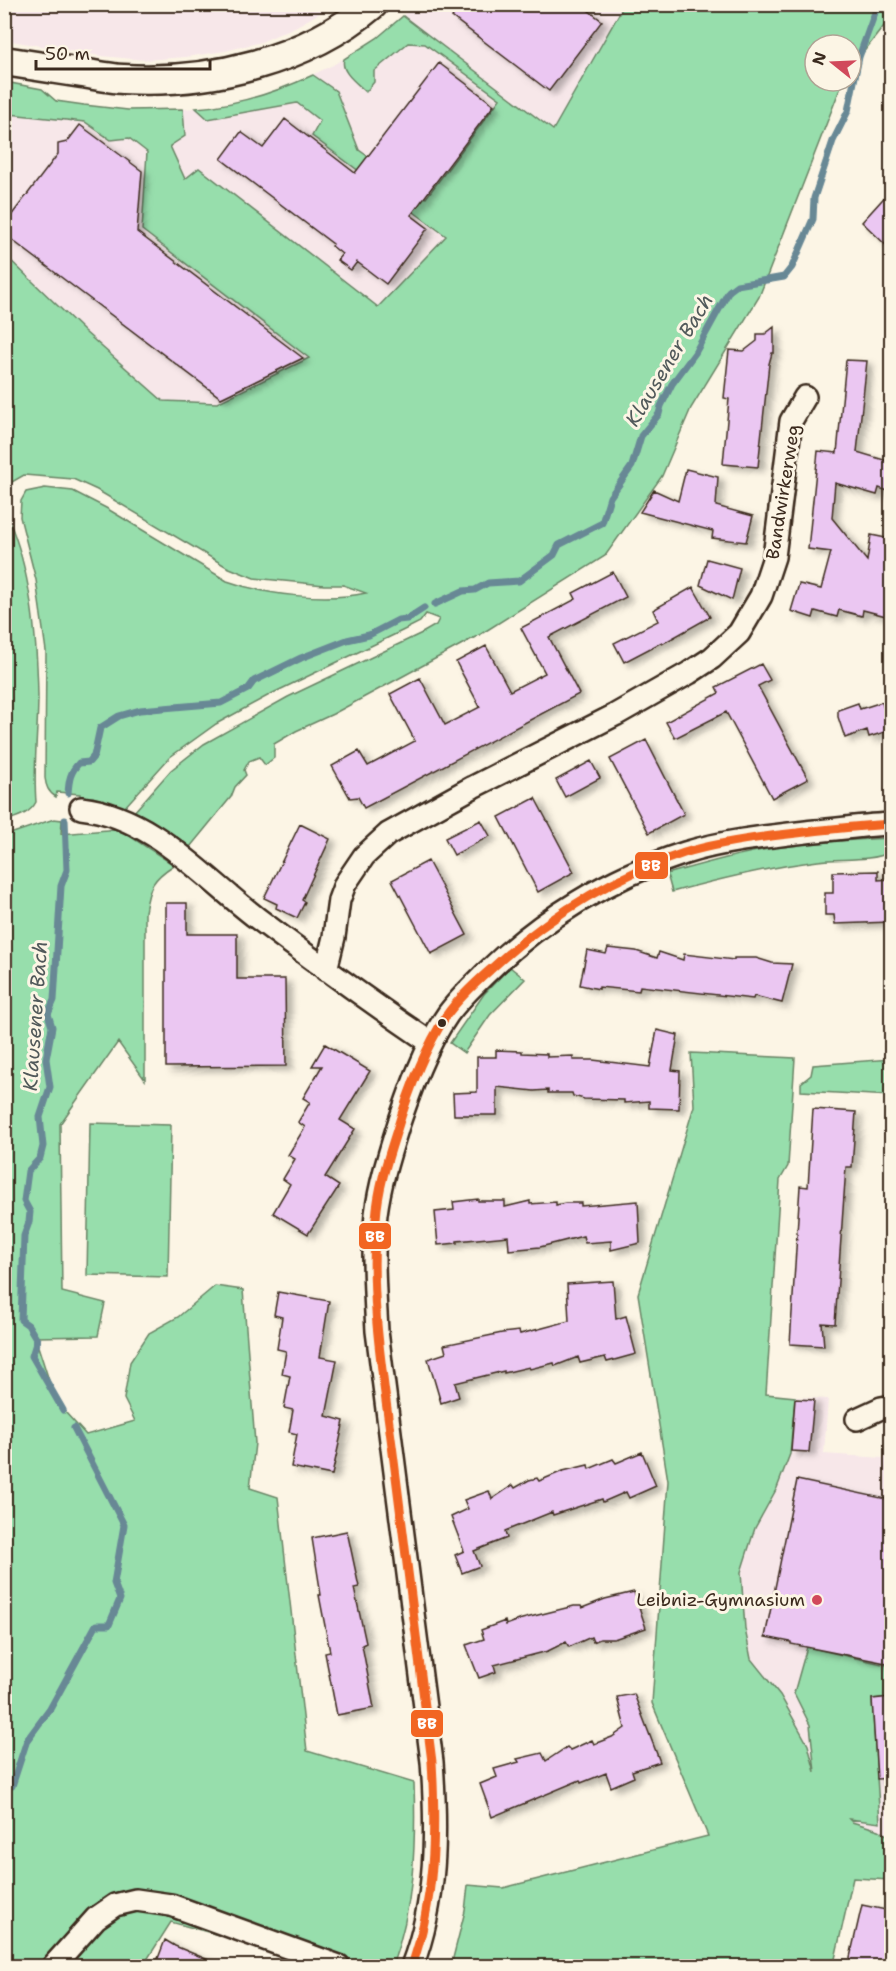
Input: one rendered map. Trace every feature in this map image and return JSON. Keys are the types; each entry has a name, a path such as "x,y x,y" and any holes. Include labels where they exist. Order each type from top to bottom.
{"street":[{"path":"4,61 122,79 209,75 261,63 315,43 357,18 373,4"},
{"name":"Bandwirkerweg","path":"326,970 339,900 345,884 364,856 388,834 473,787 615,715 712,658 739,633 762,596 774,557 791,422 805,398"},
{"path":"81,808 121,819 152,834 244,909 326,970 431,1043"},
{"path":"412,1966 420,1945 428,1908 434,1860 435,1811 432,1762 378,1331 374,1277 376,1214 384,1170 406,1104 431,1043 461,997 505,954 541,925 595,892 650,866 687,852 772,836 891,824"},
{"path":"858,1419 881,1408 891,1406"},
{"path":"53,1966 96,1918 115,1905 136,1900 171,1905 339,1966"}],"shaded area":[{"path":"4,5 334,5 295,27 261,42 225,51 145,60 101,56 5,40"},
{"path":"415,5 624,5 553,130 334,352 323,357 304,360 217,403 163,401 84,331 5,254 4,82 42,89 56,101 85,105 161,111 208,107 249,99 291,85 333,65 377,38"},
{"name":"Leibniz-Gymnasium","path":"795,1397 828,1399 824,1454 884,1458 886,1445 891,1436 891,1838 879,1830 852,1822 820,1792 780,1695 751,1659 745,1629 741,1572 755,1528 777,1488 790,1454"}],"green space":[{"path":"624,5 891,5 891,17 863,53 863,33 803,33 803,93 838,93 759,297 691,408 662,476 605,556 481,634 274,744 274,758 265,765 259,757 249,761 244,770 246,775 235,787 231,797 190,847 134,812 171,770 204,744 288,697 422,633 436,625 439,619 426,614 420,622 273,693 216,724 170,757 124,808 93,797 80,798 80,794 57,792 56,797 53,795 48,789 45,778 46,651 36,580 20,517 21,501 26,492 45,488 73,491 106,508 227,581 243,586 296,596 333,597 366,593 343,585 254,578 227,567 97,490 73,479 24,475 5,486 4,254 84,331 163,401 217,403 309,358 142,230 147,152 129,138 111,140 85,122 9,114 5,116 5,82 42,89 56,101 128,110 183,109 185,136 170,146 185,179 199,168 378,307 446,236 312,136 320,121 297,103 208,119 196,108 256,97 313,75 336,91 359,150 426,198 500,99 425,44 408,43 374,71 374,82 366,92 347,73 343,64 344,59 377,38 403,16 553,130"},
{"path":"5,512 14,533 27,578 34,626 38,696 36,802 27,812 5,821"},
{"path":"54,819 62,820 61,834 119,829 174,865 156,879 148,896 145,912 145,1080 118,1042 60,1124 62,1292 105,1303 98,1336 35,1337 56,1402 86,1435 135,1421 124,1399 130,1362 149,1333 178,1317 215,1286 243,1290 255,1443 250,1488 278,1497 307,1751 414,1783 412,1876 405,1922 392,1966 320,1966 296,1956 171,1922 143,1966 5,1966 4,836"},
{"path":"891,838 891,852 883,855 781,867 672,892 667,874 769,849 822,842"},
{"path":"510,967 525,979 490,1015 464,1053 450,1043 484,994"},
{"path":"691,1053 795,1058 788,1166 780,1180 766,1394 795,1397 790,1454 777,1488 755,1528 741,1572 745,1629 751,1659 780,1695 808,1745 815,1772 810,1725 794,1693 807,1647 891,1666 891,1697 872,1699 880,1823 849,1819 879,1830 891,1838 891,1880 853,1878 832,1966 451,1966 465,1911 468,1885 503,1888 708,1836 652,1703 668,1481 638,1294 694,1106"},
{"path":"891,1059 891,1096 801,1091 801,1083 811,1075 813,1065"},
{"path":"90,1123 171,1125 168,1277 87,1275"}],"building":[{"path":"461,4 580,4 602,21 549,91 452,17"},
{"path":"439,63 494,105 411,215 428,228 386,284 357,262 351,270 337,260 342,254 332,246 333,244 221,159 241,132 263,148 285,119 355,173"},
{"path":"80,125 142,171 137,232 303,358 221,398 4,234 4,225 58,154 58,144 67,142"},
{"path":"891,190 891,250 862,222"},
{"path":"774,327 774,353 772,353 769,364 758,467 723,464 729,399 724,398 729,350 744,351 757,341 757,334 765,334"},
{"path":"846,360 867,361 857,452 891,462 891,492 879,488 877,495 835,483 832,518 867,561 871,535 891,539 891,610 888,609 886,616 863,610 862,616 839,610 837,617 815,611 813,618 791,611 799,584 821,589 831,552 808,549 818,451 837,453"},
{"path":"686,469 718,477 716,506 753,516 746,542 712,538 713,531 640,512 654,490 678,501"},
{"path":"707,559 740,568 732,600 700,585"},
{"path":"613,572 626,597 549,637 579,694 364,808 358,797 350,798 332,766 359,751 368,766 415,741 390,694 420,678 445,725 480,707 456,662 486,646 510,691 545,673 521,628 576,599 573,593"},
{"path":"693,587 710,617 624,662 614,643 658,621 653,610"},
{"path":"761,664 770,680 758,686 808,779 772,798 726,712 675,738 666,722 719,693 716,687"},
{"path":"882,702 884,709 891,706 891,730 869,737 867,730 845,738 838,710 858,703 860,709"},
{"path":"646,740 684,814 649,833 610,759"},
{"path":"591,761 600,778 565,797 556,780"},
{"path":"535,798 574,872 538,892 499,817"},
{"path":"481,820 490,836 454,855 445,838"},
{"path":"300,824 330,839 302,900 305,902 297,918 276,908 277,904 264,898"},
{"path":"428,861 467,935 431,954 392,880"},
{"path":"878,871 878,880 891,879 891,922 835,924 834,915 825,915 825,893 833,893 833,872"},
{"path":"166,903 187,903 187,934 237,934 237,979 285,979 286,1066 166,1067"},
{"path":"608,948 636,951 657,958 659,952 683,960 684,954 734,960 734,958 756,958 772,963 792,964 782,1003 754,996 753,999 640,986 639,991 599,987 599,989 580,985 587,950 606,954"},
{"path":"657,1030 678,1035 672,1070 680,1071 679,1109 649,1108 649,1101 624,1103 624,1100 584,1099 573,1096 572,1093 548,1093 548,1090 534,1091 497,1087 497,1115 454,1115 453,1093 477,1092 477,1057 496,1057 496,1050 522,1051 522,1053 547,1054 547,1057 573,1056 573,1060 593,1060 650,1067"},
{"path":"325,1044 370,1071 340,1120 355,1129 325,1177 339,1186 308,1234 273,1213 290,1184 283,1179 295,1159 288,1155 305,1127 298,1122 310,1102 303,1098 322,1066 312,1066"},
{"path":"813,1109 856,1112 852,1167 846,1167 835,1324 822,1323 824,1346 790,1344 800,1186 808,1187"},
{"path":"478,1199 478,1201 505,1201 505,1207 530,1201 530,1204 581,1203 581,1206 638,1201 640,1243 611,1250 611,1241 585,1243 583,1236 540,1247 509,1250 508,1236 438,1245 435,1212 454,1210 453,1202"},
{"path":"613,1281 616,1319 626,1316 636,1354 607,1362 605,1357 580,1363 578,1357 555,1366 554,1363 530,1369 529,1367 504,1373 504,1371 455,1383 459,1397 441,1403 428,1359 446,1353 444,1345 502,1333 519,1331 520,1334 569,1321 567,1284"},
{"path":"278,1292 329,1301 320,1357 337,1360 326,1416 344,1421 332,1475 291,1467 297,1434 289,1432 293,1410 284,1408 290,1376 282,1374 286,1351 277,1349 282,1317 274,1315"},
{"path":"795,1399 814,1400 809,1452 791,1451"},
{"path":"642,1452 656,1486 629,1498 626,1492 603,1502 602,1499 553,1515 552,1512 505,1531 507,1538 474,1551 480,1566 462,1573 455,1555 464,1551 451,1517 468,1509 464,1500 489,1491 492,1499 513,1485 515,1488 529,1480 537,1478 539,1481 563,1471 588,1465 589,1469 613,1459 616,1463"},
{"path":"797,1480 891,1500 891,1664 765,1637"},
{"path":"347,1531 359,1587 354,1588 366,1643 362,1645 374,1708 337,1715 325,1653 330,1652 319,1595 321,1595 312,1538"},
{"path":"634,1592 646,1628 614,1639 600,1639 593,1642 591,1637 569,1647 566,1642 548,1651 494,1665 496,1672 479,1678 466,1645 484,1639 481,1630 505,1621 506,1625 574,1606 582,1608 605,1599"},
{"path":"634,1694 660,1762 632,1771 634,1777 611,1787 606,1773 581,1783 580,1780 492,1817 480,1784 497,1777 494,1769 519,1762 517,1759 542,1753 546,1761 567,1747 570,1750 592,1740 594,1744 612,1737 625,1728 617,1697"},
{"path":"891,1697 891,1778 877,1779 872,1699"},
{"path":"862,1905 891,1911 891,1949 887,1966 848,1966"},
{"path":"165,1940 175,1946 223,1966 156,1966"}],"waterway":[{"name":"Klausener Bach","path":"435,604 488,583 519,581 554,555 559,545 602,523 610,497 632,466 641,436 659,414 672,384 695,353 729,291 737,285 784,277 792,267 813,219 814,198 833,141 848,111 859,57 878,4"},
{"name":"Klausener Bach","path":"68,793 74,770 79,763 89,762 94,756 100,728 119,716 140,710 221,703 248,689 254,681 301,658 347,640 369,635 398,620 407,619 424,608"},
{"name":"Klausener Bach","path":"63,1410 32,1356 37,1340 28,1325 21,1320 24,1236 30,1212 24,1201 28,1171 40,1158 43,1146 40,1117 50,1087 46,1059 52,1027 48,1014 54,1000 61,886 67,870 65,820"},
{"name":"Klausener Bach","path":"12,1786 27,1740 50,1709 96,1625 109,1625 120,1599 114,1583 124,1525 74,1428"}],"transit line":[{"name":"BB","path":"412,1966 425,1916 432,1865 434,1814 432,1762 381,1366 374,1248 377,1208 383,1175 417,1073 430,1043 446,1016 472,986 534,933 605,887 657,863 712,846 768,836 892,824"}],"place":[{"name":"Leibniz-Gymnasium","path":"817,1600"}]}
